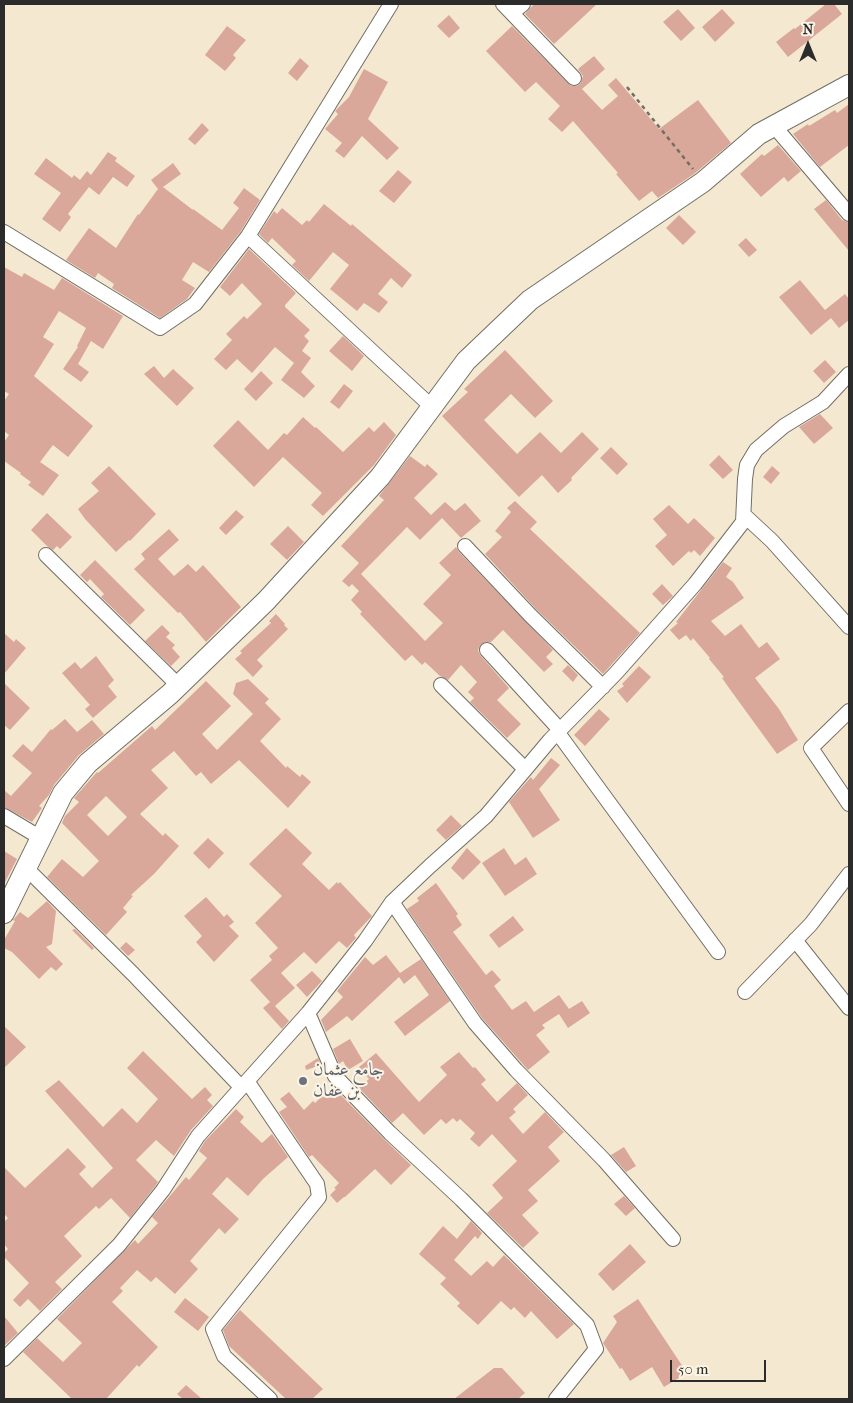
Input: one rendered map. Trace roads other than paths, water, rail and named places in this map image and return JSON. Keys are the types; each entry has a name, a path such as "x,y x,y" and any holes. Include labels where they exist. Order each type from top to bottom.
{"street":[{"path":"4,232 160,328 195,304 248,236 391,4"},
{"path":"523,4 508,8 574,78"},
{"path":"4,913 63,793 88,763 179,686 266,601 380,477 466,361 530,300 703,182 759,134 849,85"},
{"path":"774,126 849,214"},
{"path":"248,236 432,407"},
{"path":"4,1359 119,1245 163,1190 198,1136 308,1013 365,941 392,902 486,816 559,731 603,687 695,584 743,522 747,465 756,450 784,426 823,402 849,374"},
{"path":"744,515 772,540 849,627"},
{"path":"465,546 530,615 603,687"},
{"path":"46,555 179,686"},
{"path":"487,650 559,731 718,952"},
{"path":"441,685 525,769"},
{"path":"849,711 812,748 849,804"},
{"path":"4,816 40,838"},
{"path":"26,868 244,1084 317,1184 319,1197 213,1329 224,1356 270,1399"},
{"path":"745,992 811,924 849,874"},
{"path":"392,902 475,1023 516,1070 604,1160 673,1239"},
{"path":"795,940 849,1008"},
{"path":"308,1013 335,1076 390,1133 460,1199 587,1325 596,1349 556,1399"}],"place":[{"name":"جامع عثمان بن عفان","path":"303,1081"}]}
